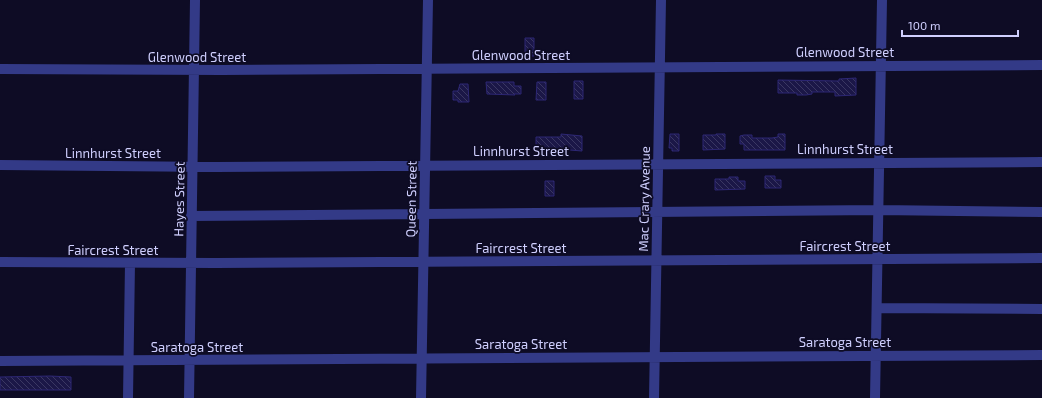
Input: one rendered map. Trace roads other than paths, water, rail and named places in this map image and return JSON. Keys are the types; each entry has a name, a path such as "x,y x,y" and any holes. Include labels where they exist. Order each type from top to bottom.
{"street":[{"name":"Hayes Street","path":"189,398 195,0"},
{"name":"Queen Street","path":"421,398 428,0"},
{"name":"Mac Crary Avenue","path":"654,398 661,0"},
{"path":"875,398 882,0"},
{"name":"Glenwood Street","path":"0,69 194,70 1042,65"},
{"name":"Linnhurst Street","path":"0,165 192,167 658,163 1042,162"},
{"path":"191,216 878,210 1042,212"},
{"name":"Faircrest Street","path":"0,262 191,263 1042,258"},
{"path":"128,398 130,263"},
{"path":"877,308 1042,309"},
{"name":"Saratoga Street","path":"0,361 654,356 1042,355"}]}
